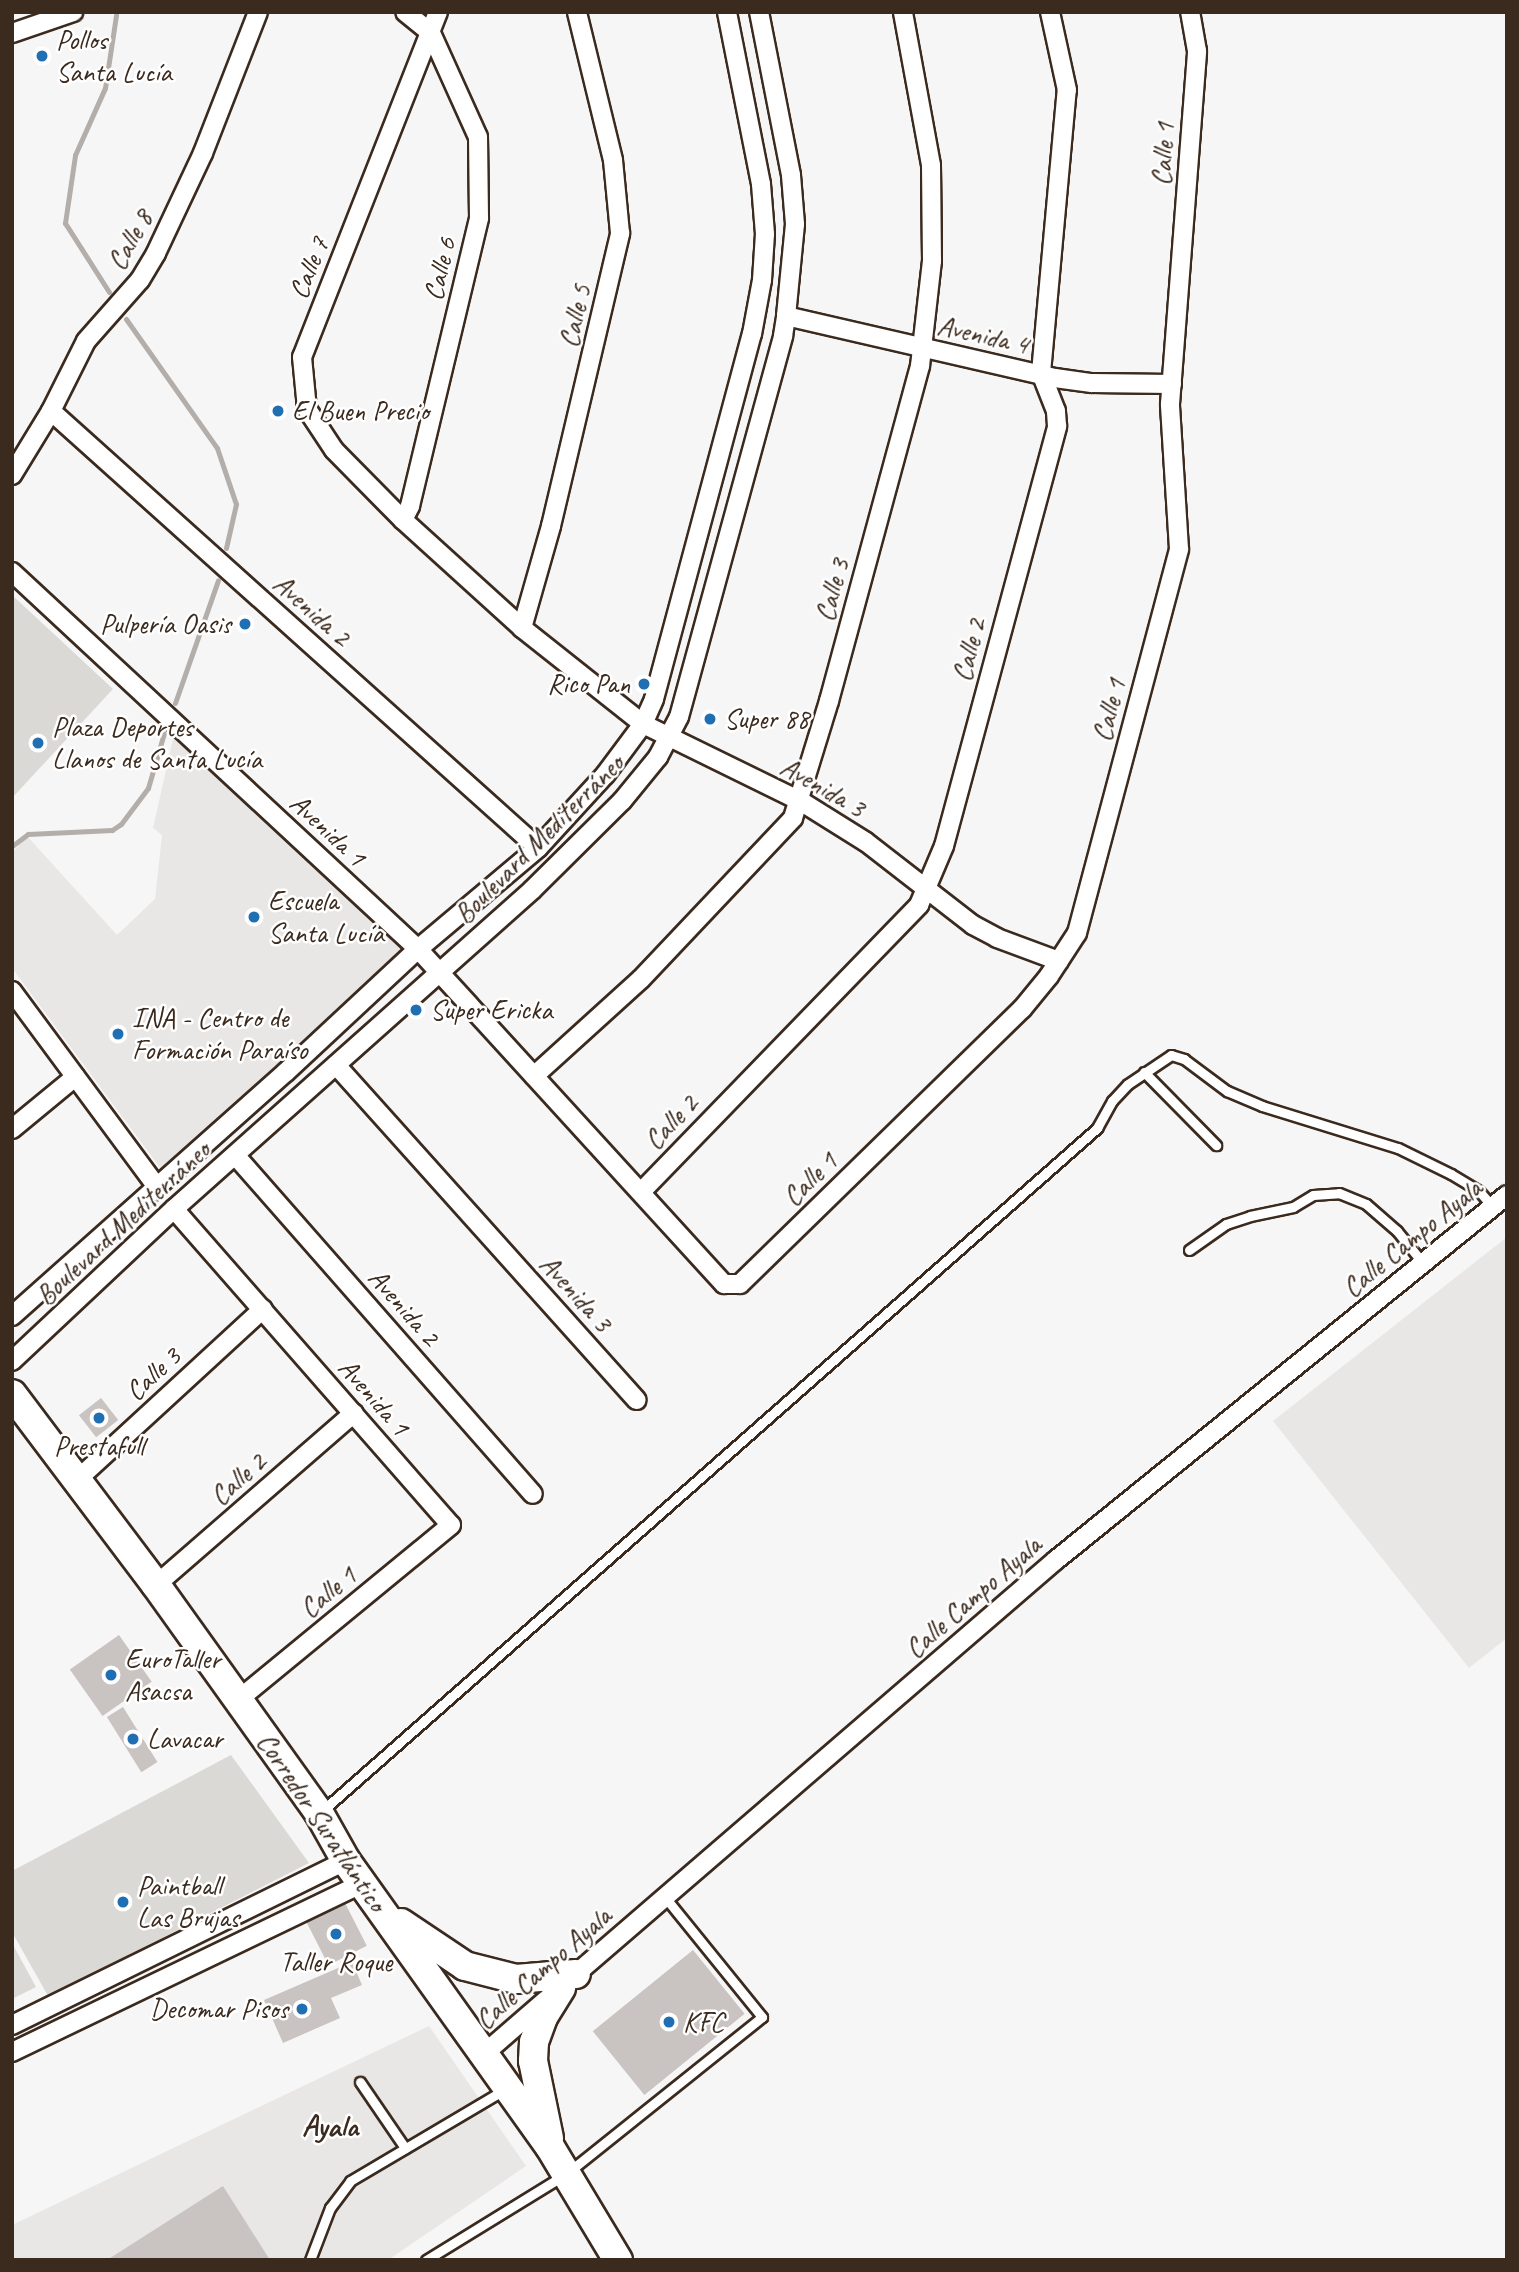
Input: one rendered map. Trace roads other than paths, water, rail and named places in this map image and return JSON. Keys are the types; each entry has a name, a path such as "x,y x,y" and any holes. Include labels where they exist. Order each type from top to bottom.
{"main road":[{"name":"Corredor Suratlántico","path":"12,1394 156,1585 319,1813 354,1872 550,2147 618,2260"},
{"path":"378,1906 446,1956 465,1966 516,1979 568,1981"},
{"path":"550,2147 533,2061 534,2042 543,2017 568,1981"}],"street":[{"path":"12,33 73,12"},
{"name":"Calle 8","path":"12,475 51,411 86,341 140,280 156,253 204,153 258,12"},
{"path":"405,12 431,33"},
{"name":"Calle 7","path":"403,520 334,450 307,409 302,357 438,12"},
{"name":"Calle 5","path":"522,628 551,526 620,233 613,160 577,12"},
{"name":"Boulevard Mediterráneo","path":"12,1316 418,949 538,848 605,775 643,724 654,699 752,334 762,280 765,234 761,184 727,12"},
{"name":"Boulevard Mediterráneo","path":"12,1361 174,1209 532,890 622,801 658,757 670,736 679,717 786,316 795,224 791,175 759,12"},
{"name":"Calle 3","path":"534,1076 641,979 793,818 891,473 922,348 932,261 931,165 903,12"},
{"name":"Calle 2","path":"641,1192 919,905 944,846 1057,426 1056,411 1042,376 1067,90 1050,12"},
{"name":"Calle 1","path":"740,1284 1023,1009 1077,933 1179,549 1170,404 1197,51 1190,12"},
{"name":"Calle 6","path":"403,520 410,506 479,218 478,137 431,33"},
{"name":"Avenida 4","path":"786,316 1042,376 1092,383 1171,384"},
{"name":"Avenida 2","path":"51,411 538,848"},
{"name":"Avenida 3","path":"403,520 522,628 643,724 799,800 866,842 985,932 1059,961"},
{"name":"Avenida 1","path":"12,572 418,949 724,1284 740,1284"},
{"path":"12,991 157,1187"},
{"name":"Avenida 3","path":"336,1065 637,1400"},
{"path":"12,1129 75,1077"},
{"name":"Avenida 2","path":"235,1155 533,1494"},
{"name":"Calle Campo Ayala","path":"485,2053 1056,1560 1500,1201"},
{"name":"Avenida 1","path":"174,1209 451,1525"},
{"name":"Calle 3","path":"78,1479 263,1309"},
{"name":"Calle 2","path":"156,1585 354,1413"},
{"name":"Calle 1","path":"238,1700 451,1525"},
{"path":"12,2025 354,1872"},
{"path":"12,2052 354,1872"}],"lane":[{"path":"319,1813 1097,1128 1112,1101 1144,1072 1171,1055 1184,1059 1238,1096 1398,1148 1500,1201"},
{"path":"1144,1072 1216,1145"},
{"path":"1189,1250 1226,1224 1250,1216 1293,1208 1313,1195 1339,1193 1366,1204 1398,1231 1423,1263"},
{"path":"426,2260 566,2174 762,2017 664,1896"},
{"path":"360,2082 405,2148"},
{"path":"310,2260 330,2208 350,2180 509,2088"}],"waterway":[{"path":"109,292 65,223 75,155 105,88 116,15"},
{"path":"126,319 217,448 236,504 226,548"},
{"path":"175,703 218,580"},
{"path":"12,846 28,834 112,830 121,824 148,788 164,733"}],"place":[{"name":"Pollos Santa Lucía","path":"42,56"},
{"name":"El Buen Precio","path":"278,411"},
{"name":"Pulpería Oasis","path":"245,624"},
{"name":"Rico Pan","path":"644,684"},
{"name":"Super 88","path":"710,719"},
{"name":"Plaza Deportes Llanos de Santa Lucía","path":"38,743"},
{"name":"Escuela Santa Lucía","path":"254,917"},
{"name":"Super Ericka","path":"416,1010"},
{"name":"INA - Centro de Formación Paraíso","path":"118,1034"},
{"name":"Prestafull","path":"99,1418"},
{"name":"EuroTaller Asacsa","path":"111,1675"},
{"name":"Lavacar","path":"133,1739"},
{"name":"Paintball Las Brujas","path":"123,1902"},
{"name":"Taller Roque","path":"336,1934"},
{"name":"Decomar Pisos","path":"302,2009"},
{"name":"KFC","path":"669,2022"}],"district":[{"name":"Ayala","path":"330,2126"}]}
